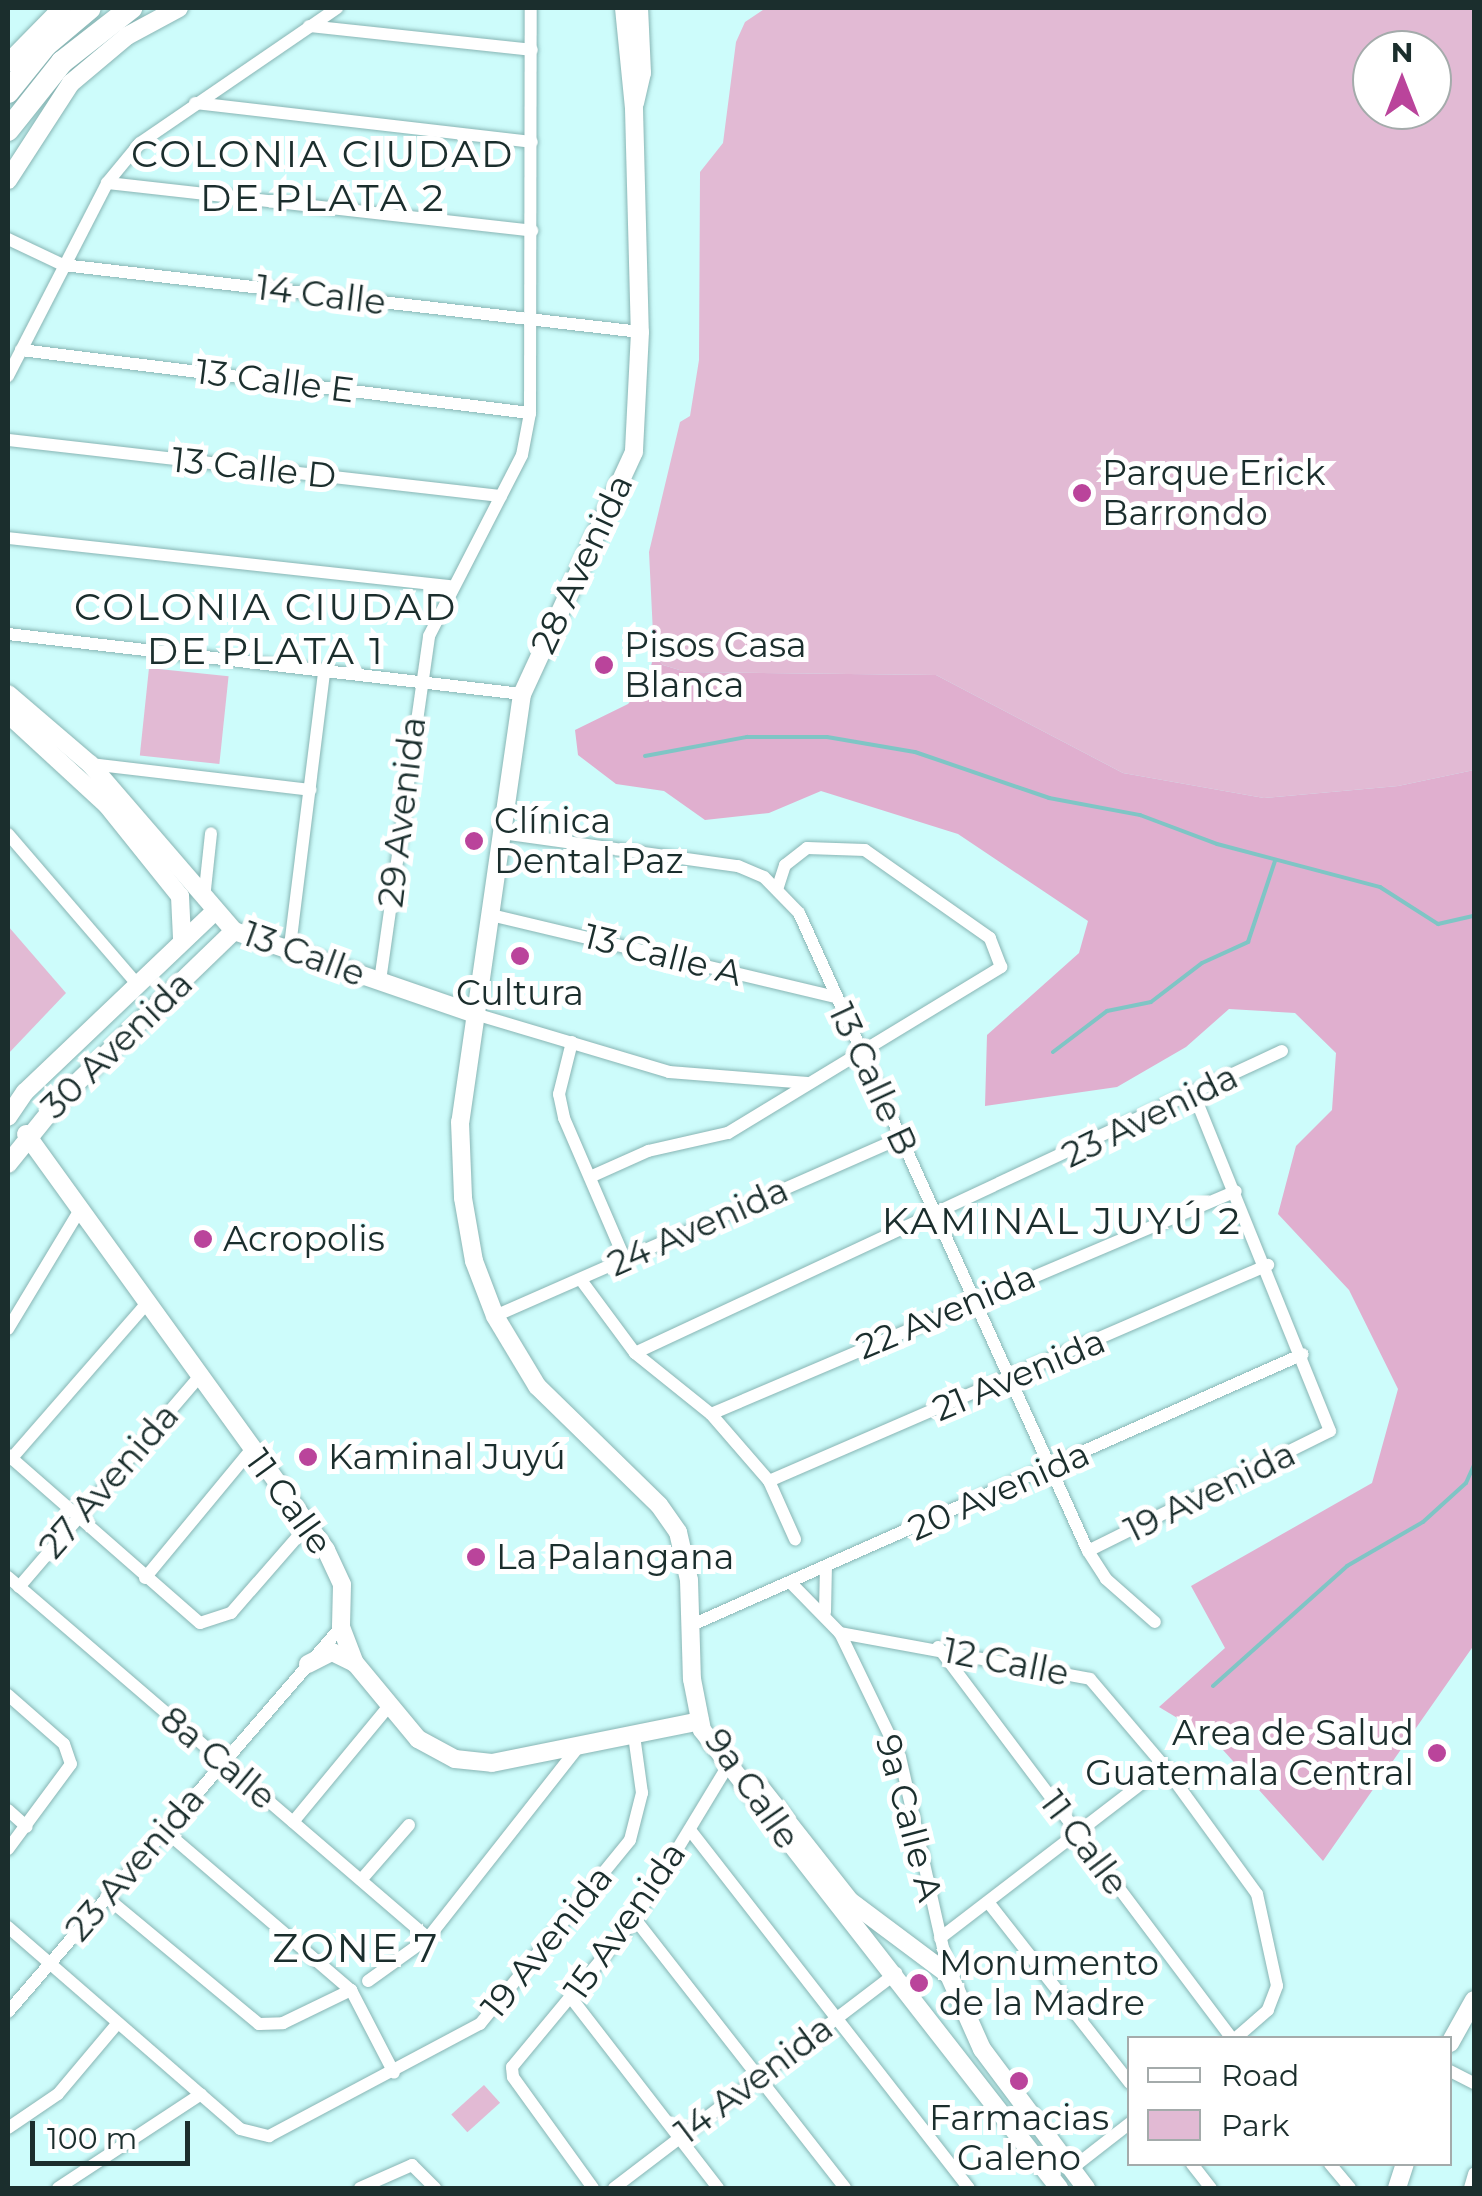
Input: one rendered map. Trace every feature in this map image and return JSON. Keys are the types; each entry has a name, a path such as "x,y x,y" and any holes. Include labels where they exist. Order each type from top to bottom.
{"highway":[{"path":"8,92 14,60 90,8"},
{"path":"8,130 62,62 131,8"}],"main road":[{"path":"14,60 62,8"},
{"path":"8,180 71,83 127,36 179,8"},
{"name":"28 Avenida","path":"624,8 634,109 640,332 634,452 522,694 460,1122 463,1198 474,1261 494,1316 537,1386 678,1532 692,1625 693,1687 700,1722"},
{"name":"28 Avenida","path":"634,109 642,73 639,8"},
{"name":"13 Calle","path":"8,694 90,764 208,908 234,932 289,954 474,1014"},
{"path":"8,714 106,805 180,896 186,935"},
{"path":"185,879 186,935"},
{"name":"30 Avenida","path":"8,1116 38,1080 138,985 208,908"},
{"name":"30 Avenida","path":"8,1164 26,1134 61,1098 234,932"},
{"path":"38,1080 58,1082 61,1098"},
{"name":"11 Calle","path":"26,1134 307,1526 342,1585 341,1626 355,1663 388,1707 426,1746 463,1761 502,1762 700,1722"},
{"path":"308,1664 332,1652 355,1663"},
{"name":"11 Calle","path":"638,1734 682,1708 693,1687"},
{"name":"9a Calle","path":"700,1722 729,1764 896,1972 1051,2186"},
{"name":"9a Calle","path":"700,1722 850,1902 950,1975"},
{"path":"950,1975 956,1998 982,2049 1086,2188"},
{"path":"926,2014 950,2010 956,1998"},
{"path":"1452,2039 1474,2000"}],"street":[{"path":"8,376 107,183 140,143 337,8"},
{"name":"29 Avenida","path":"380,981 418,685 449,586 522,454 530,413 532,8"},
{"path":"309,26 532,50"},
{"path":"195,103 532,142"},
{"path":"107,183 532,231"},
{"name":"14 Calle","path":"8,239 63,265 640,332"},
{"name":"13 Calle E","path":"21,350 530,413"},
{"name":"13 Calle D","path":"8,440 501,496"},
{"path":"8,538 449,586"},
{"path":"8,634 418,685 522,694"},
{"path":"289,954 324,672"},
{"path":"90,764 310,790"},
{"name":"13 Calle B","path":"502,833 738,866 777,888 799,912 1088,1551 1106,1579 1155,1622"},
{"path":"8,834 138,985"},
{"path":"208,908 211,834"},
{"path":"590,1178 648,1151 728,1133 1000,967 990,938 865,850 807,848 784,865 777,888"},
{"name":"13 Calle A","path":"490,915 835,997"},
{"name":"13 Calle","path":"474,1014 668,1072 810,1083"},
{"path":"572,1042 559,1094 624,1257"},
{"name":"23 Avenida","path":"634,1353 1195,1097 1282,1052"},
{"path":"1195,1097 1304,1354"},
{"name":"24 Avenida","path":"494,1316 900,1138"},
{"name":"22 Avenida","path":"712,1414 1236,1190"},
{"path":"8,1329 81,1208"},
{"name":"21 Avenida","path":"770,1481 1268,1265"},
{"path":"581,1280 634,1353 712,1414 770,1481 795,1539"},
{"path":"148,1302 10,1457 196,1621 211,1624 231,1614 307,1526"},
{"name":"19 Avenida","path":"1088,1551 1330,1431 1304,1354"},
{"name":"20 Avenida","path":"692,1625 1304,1354"},
{"name":"27 Avenida","path":"13,1582 200,1376"},
{"path":"146,1578 252,1450"},
{"path":"826,1566 826,1615"},
{"name":"8a Calle","path":"13,1582 428,1938"},
{"name":"9a Calle A","path":"790,1582 840,1633 900,1756 950,1975"},
{"name":"23 Avenida","path":"8,2012 341,1626"},
{"name":"12 Calle","path":"840,1633 938,1647 1090,1679 1164,1766 1257,1894 1275,2001 1236,2036"},
{"name":"11 Calle","path":"938,1647 1232,2036"},
{"path":"8,1696 59,1739 71,1758 66,1780 8,1849"},
{"path":"293,1822 388,1707"},
{"name":"19 Avenida","path":"200,2094 255,2136 269,2136 477,2028 626,1845 642,1793 638,1734"},
{"path":"368,1982 428,1938 579,1746"},
{"name":"15 Avenida","path":"593,2188 511,2071 634,1918 729,1764"},
{"path":"940,1938 1164,1766"},
{"path":"8,1810 27,1826"},
{"path":"361,1880 409,1825"},
{"path":"164,1830 350,1990 394,2074"},
{"path":"690,1830 969,2188"},
{"path":"106,1897 259,2024 283,2023 350,1990"},
{"path":"988,1902 1127,2079"},
{"path":"634,1918 845,2188"},
{"path":"8,1926 200,2094 58,2188"},
{"name":"14 Avenida","path":"614,2188 896,1972"},
{"path":"572,1999 718,2188"},
{"path":"8,2128 58,2094 117,2024"},
{"path":"1452,2072 1474,2084"},
{"path":"1071,2169 1127,2125"},
{"path":"360,2188 412,2165 436,2188"},
{"path":"1194,2166 1211,2188"},
{"path":"1332,2166 1350,2188"},
{"path":"1470,2188 1474,2174"}],"green space":[{"name":"Parque Erick Barrondo","path":"766,8 1474,8 1474,770 1398,786 1264,798 1123,773 936,675 686,672 663,665 654,654 649,552 680,422 690,416 699,360 700,172 723,143 736,42 745,22"},
{"path":"149,668 229,676 219,764 140,756"},
{"path":"8,926 66,993 8,1054"},
{"path":"484,2085 500,2103 467,2132 451,2114"}],"shaded area":[{"path":"654,654 663,665 686,672 936,675 1123,773 1264,798 1398,786 1474,770 1474,1645 1323,1861 1214,1740 1159,1707 1225,1648 1191,1586 1372,1483 1398,1389 1349,1290 1278,1214 1296,1146 1332,1110 1336,1053 1295,1013 1229,1009 1186,1047 1117,1087 985,1106 987,1035 1079,953 1088,921 958,834 821,791 769,813 705,820 664,791 616,784 578,755 575,730 628,704 647,682"}],"waterway":[{"path":"645,756 747,737 827,737 915,752 1049,798 1140,815 1217,844 1380,887 1438,924 1474,916"},
{"path":"1053,1052 1107,1011 1151,1002 1202,963 1248,942 1275,861"},
{"path":"1213,1686 1347,1566 1423,1522 1466,1483 1474,1465"}],"place":[{"name":"Parque Erick Barrondo","path":"1082,493"},
{"name":"Pisos Casa Blanca","path":"604,665"},
{"name":"Clínica Dental Paz","path":"474,841"},
{"name":"Cultura","path":"520,956"},
{"name":"Acropolis","path":"203,1239"},
{"name":"Kaminal Juyú","path":"308,1457"},
{"name":"La Palangana","path":"476,1557"},
{"name":"Area de Salud Guatemala Central","path":"1437,1753"},
{"name":"Monumento de la Madre","path":"919,1983"},
{"name":"Farmacias Galeno","path":"1019,2081"}],"district":[{"name":"COLONIA CIUDAD DE PLATA 2","path":"323,176"},
{"name":"COLONIA CIUDAD DE PLATA 1","path":"266,629"},
{"name":"KAMINAL JUYÚ 2","path":"1062,1221"},
{"name":"ZONE 7","path":"356,1948"}]}
